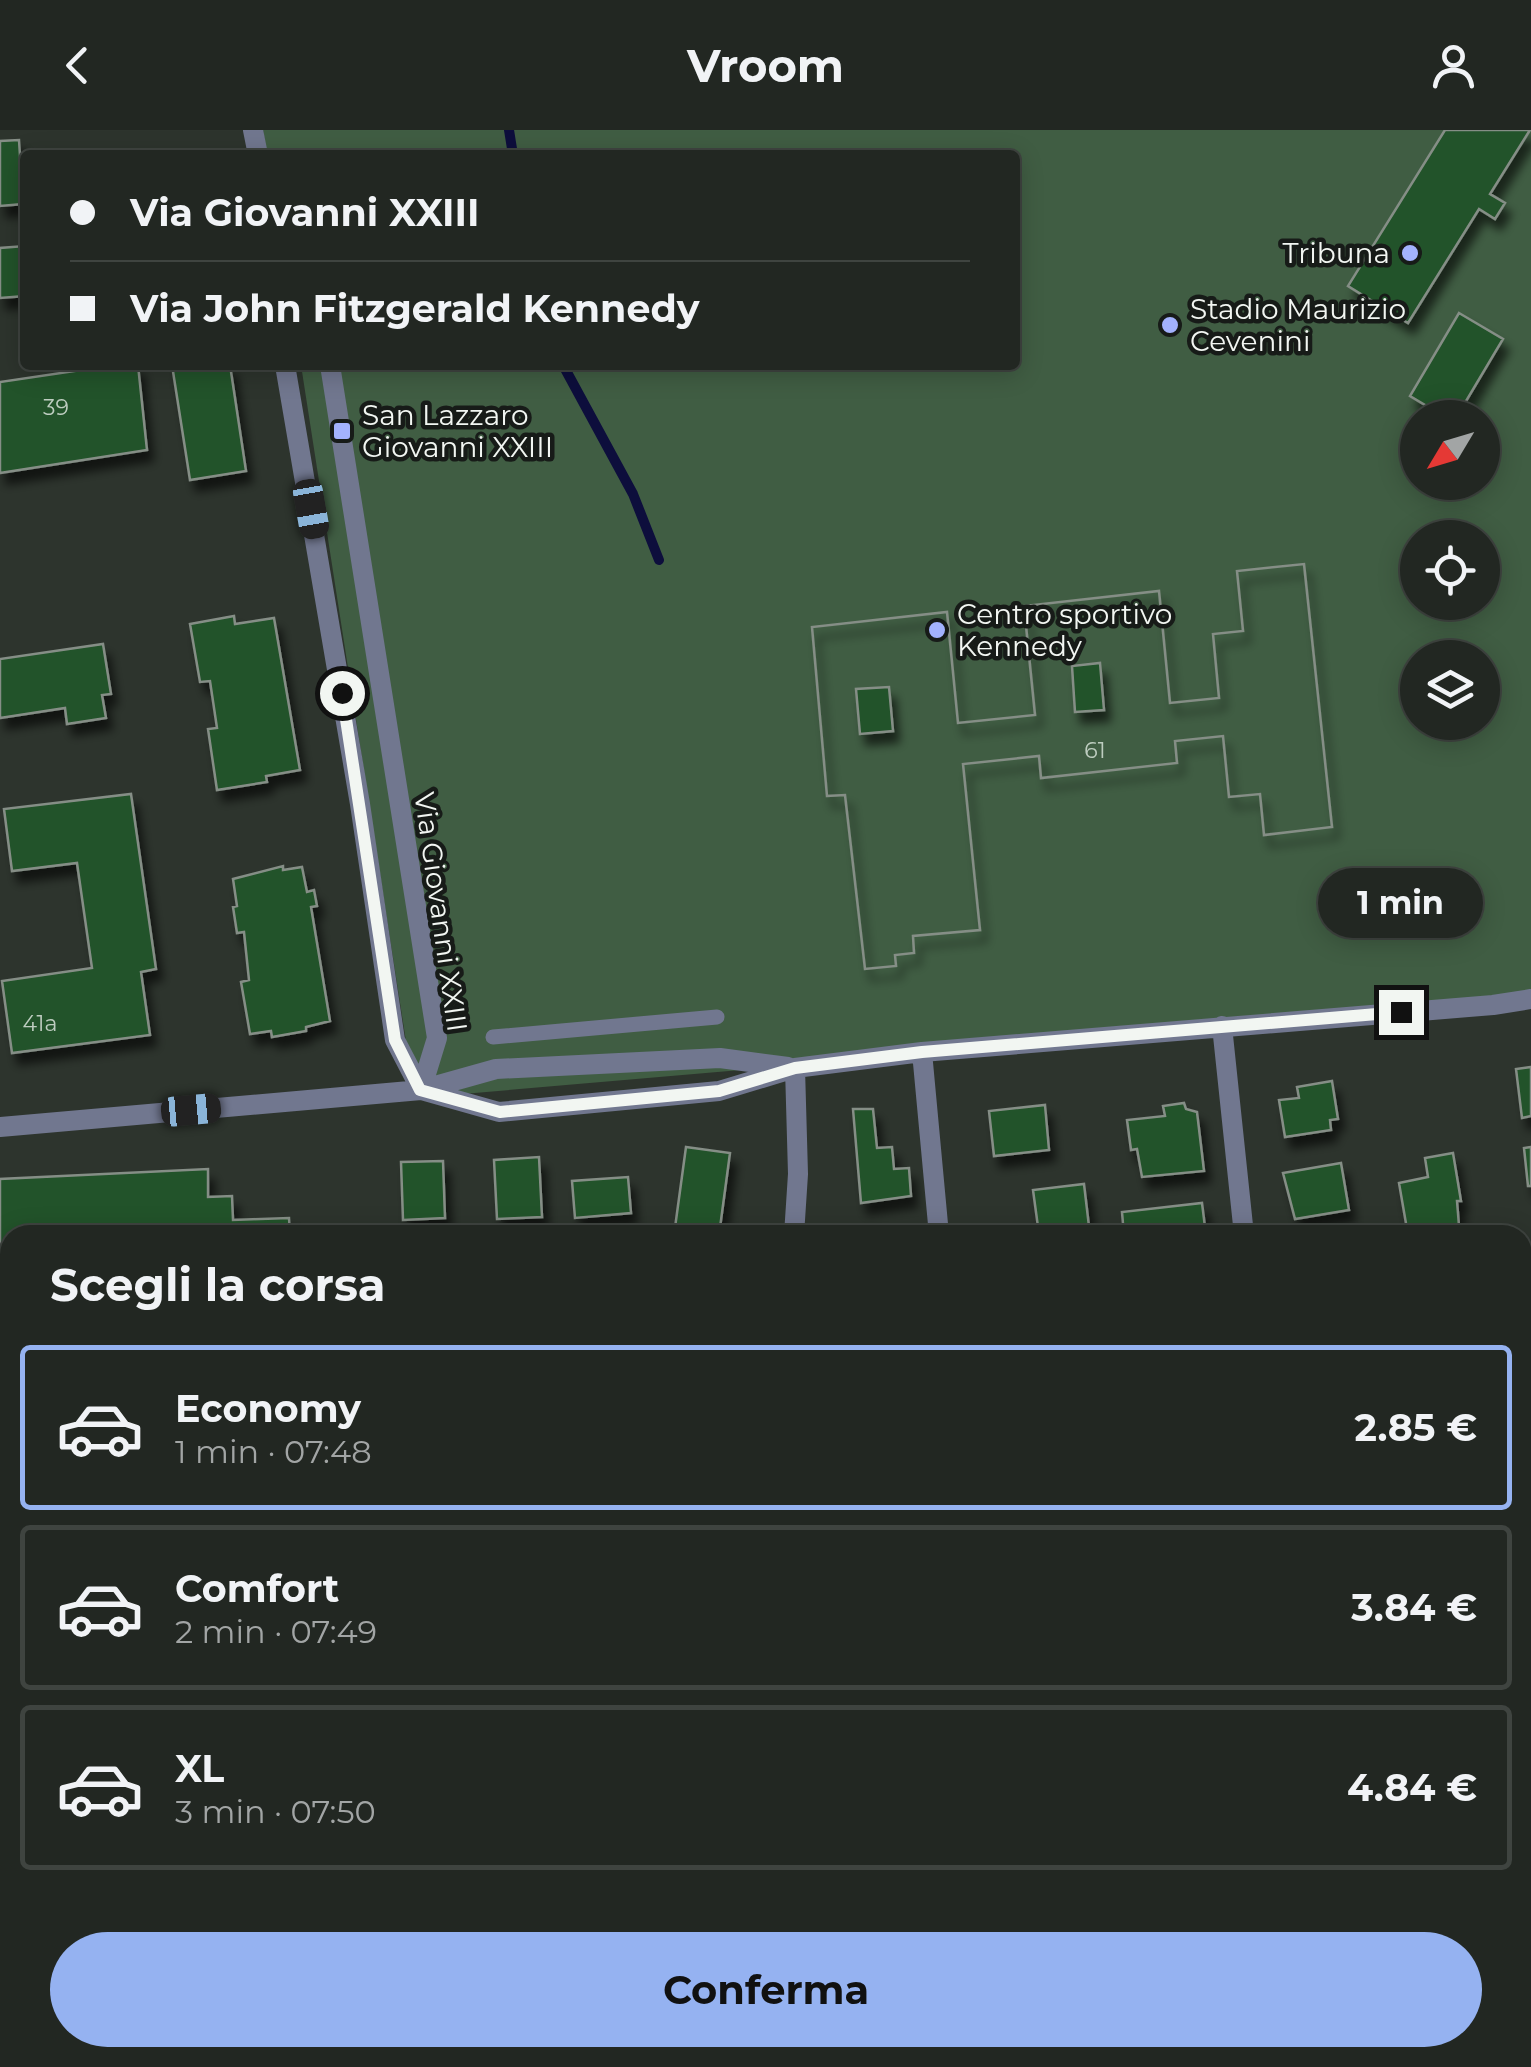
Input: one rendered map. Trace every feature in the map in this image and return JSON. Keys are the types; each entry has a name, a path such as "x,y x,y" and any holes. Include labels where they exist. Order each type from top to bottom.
{"street":[{"path":"286,370 318,545 395,1040 420,1090 500,1112 719,1091 795,1068 922,1052 1494,1006 1531,999"},
{"name":"Via Giovanni XXIII","path":"331,370 437,1038 420,1090"},
{"path":"1222,1026 1243,1225"},
{"path":"922,1052 938,1225"},
{"path":"0,1126 420,1090 496,1070 720,1058 795,1068"},
{"path":"795,1068 798,1174 795,1225"}],"lane":[{"path":"494,1037 716,1017"}],"green space":[{"name":"Centro sportivo Kennedy","path":"263,130 1531,130 1531,1002 463,1094 410,1067 302,370 1020,370 1020,150 266,150"}],"building":[{"name":"Tribuna","path":"1445,130 1530,130 1490,194 1505,203 1495,219 1479,209 1408,323 1348,286"},
{"path":"19,140 20,204 0,206 0,141"},
{"path":"20,246 20,296 0,298 0,248"},
{"path":"1459,313 1503,339 1467,400 1417,400 1410,396"},
{"path":"81,370 139,370 147,450 0,473 0,382"},
{"path":"173,370 231,370 246,471 190,480"},
{"path":"1304,564 1332,827 1264,835 1260,794 1229,797 1223,736 1175,741 1177,763 1041,778 1039,756 963,764 980,930 913,936 914,953 895,955 896,966 865,969 845,795 827,796 812,627 947,612 958,723 1035,715 1024,606 1159,591 1170,703 1219,698 1213,634 1243,631 1237,571","holes":["1100,663 1104,710 1075,712 1072,666","889,687 893,731 860,734 856,689"]},
{"path":"1304,564 1332,827 1264,835 1260,794 1229,797 1223,736 1175,741 1177,763 1041,778 1039,756 963,764 980,930 913,936 914,953 895,955 896,966 865,969 845,795 827,796 812,627 947,612 958,723 1035,715 1024,606 1159,591 1170,703 1219,698 1213,634 1243,631 1237,571"},
{"path":"234,616 235,624 274,618 300,770 266,776 267,782 217,790 208,729 217,728 210,681 200,682 190,624"},
{"path":"103,644 111,694 102,695 106,718 67,724 65,708 0,718 0,659"},
{"path":"131,794 156,969 141,972 150,1035 12,1053 2,981 92,968 77,863 12,871 4,809"},
{"path":"283,866 283,870 302,867 307,892 314,890 317,906 311,907 330,1021 306,1027 306,1031 272,1037 271,1031 250,1034 241,982 249,980 244,932 237,933 233,879"},
{"path":"1531,1067 1531,1116 1522,1118 1516,1069"},
{"path":"1332,1081 1338,1119 1330,1120 1331,1130 1285,1137 1279,1100 1299,1098 1297,1087"},
{"path":"1184,1103 1186,1109 1197,1112 1204,1171 1142,1177 1137,1149 1131,1150 1127,1120 1165,1116 1163,1106"},
{"path":"1045,1105 1049,1150 994,1156 989,1111"},
{"path":"853,1109 873,1109 877,1148 892,1147 894,1169 909,1168 911,1196 861,1203"},
{"path":"686,1147 730,1153 720,1225 675,1225"},
{"path":"1531,1147 1531,1186 1528,1186 1524,1148"},
{"path":"1453,1153 1461,1201 1457,1201 1459,1225 1406,1225 1399,1183 1428,1177 1425,1158"},
{"path":"539,1157 542,1217 497,1219 494,1160"},
{"path":"443,1161 445,1218 403,1220 401,1162"},
{"path":"1341,1163 1349,1210 1295,1219 1283,1173"},
{"path":"208,1169 208,1197 232,1196 233,1220 289,1218 289,1225 0,1225 0,1179"},
{"path":"628,1177 631,1213 575,1218 572,1181"},
{"path":"1084,1184 1089,1225 1038,1225 1033,1190"},
{"path":"1202,1203 1205,1225 1123,1225 1122,1212"}],"waterway":[{"path":"509,130 512,150"},
{"path":"566,370 633,494 659,560"}],"place":[{"name":"Tribuna","path":"1410,253"},
{"name":"Stadio Maurizio Cevenini","path":"1170,325"},
{"name":"San Lazzaro Giovanni XXIII","path":"342,431"},
{"name":"Centro sportivo Kennedy","path":"937,630"}],"route":[{"path":"342,693 395,1040 420,1090 500,1112 719,1091 795,1068 922,1052 1401,1012"}]}
